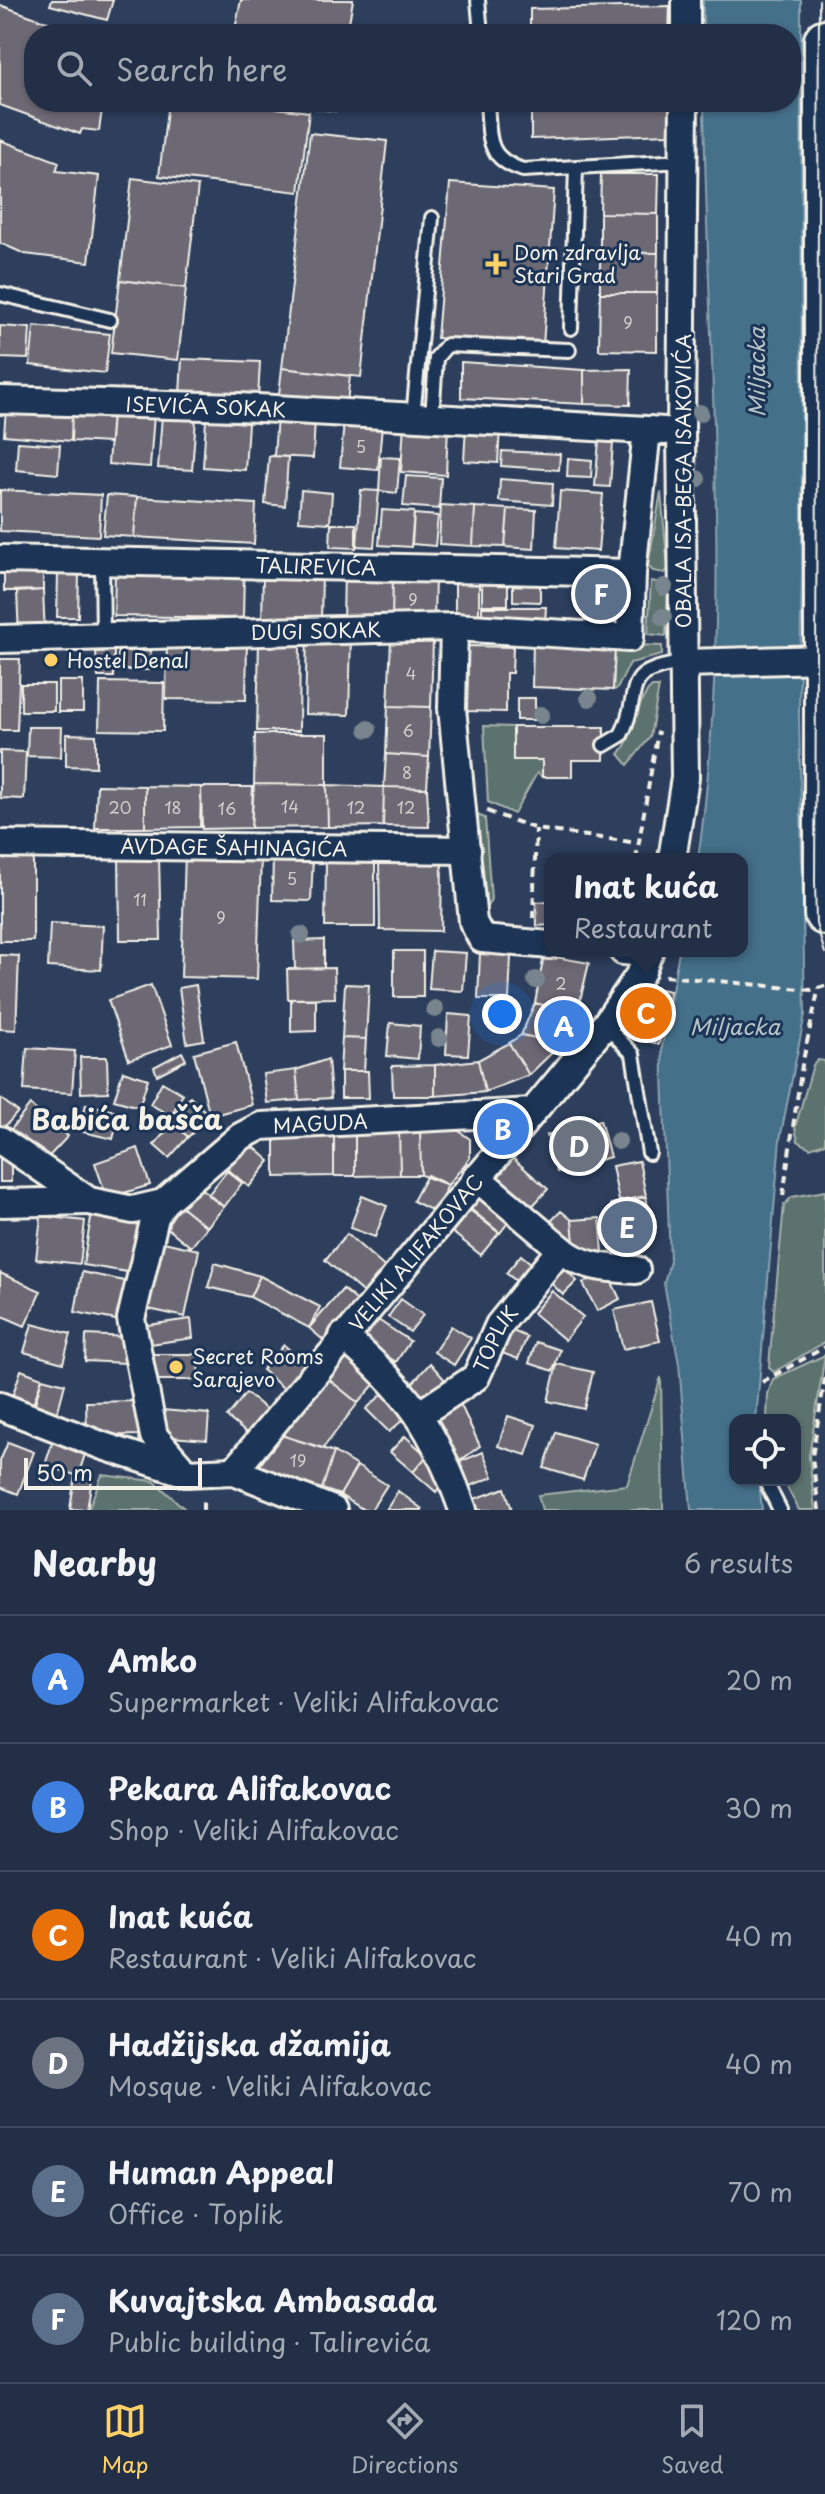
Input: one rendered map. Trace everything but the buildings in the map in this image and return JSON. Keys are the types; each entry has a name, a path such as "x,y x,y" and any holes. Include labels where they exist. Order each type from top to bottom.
{"main road":[{"path":"825,40 818,660 825,914"}],"street":[{"path":"686,0 686,24"},
{"name":"OBALA ISA-BEGA ISAKOVIĆA","path":"673,853 685,778 681,432 684,112"},
{"name":"ISEVIĆA SOKAK","path":"0,400 239,407 681,432"},
{"path":"632,573 647,430"},
{"name":"TALIREVIĆA","path":"0,559 632,573"},
{"name":"DUGI SOKAK","path":"0,639 454,627 630,638 632,573"},
{"path":"454,627 452,708 477,933 493,941 542,945"},
{"path":"685,663 818,660"},
{"name":"AVDAGE ŠAHINAGIĆA","path":"0,844 467,850"},
{"name":"VELIKI ALIFAKOVAC","path":"234,1471 343,1336 605,1025 642,971 641,957"},
{"name":"MAGUDA","path":"163,1203 240,1137 261,1126 532,1112"},
{"path":"0,1140 89,1201"},
{"path":"476,1177 572,1259 593,1266 636,1270"},
{"path":"0,1203 89,1201 133,1210 163,1203"},
{"path":"163,1203 155,1217 131,1319 154,1436 186,1473"},
{"name":"TOPLIK","path":"420,1414 476,1377 499,1325 561,1249"},
{"path":"343,1336 384,1371 420,1414 445,1460 463,1510"},
{"path":"0,1406 186,1473 234,1471 333,1510"}],"lane":[{"path":"478,0 480,24"},
{"path":"488,112 492,150 506,165 523,170 683,161"},
{"path":"571,328 576,167"},
{"path":"422,418 432,218"},
{"path":"0,294 110,320"},
{"path":"422,418 436,358 447,345 569,350"},
{"path":"102,560 103,637"},
{"path":"604,745 621,735 631,695 640,678 658,666 685,663"},
{"path":"605,1025 633,1054 649,1153"},
{"path":"768,1486 780,1510"}],"path":[{"path":"637,853 659,725"},
{"path":"462,803 536,829 638,843"},
{"path":"536,829 542,945"},
{"path":"668,977 811,990 822,986"},
{"path":"783,1196 802,1065 822,986"},
{"path":"762,1382 825,1347"},
{"path":"819,1510 812,1457 825,1378"}],"green space":[{"path":"661,492 668,569 665,573 653,571 648,566"},
{"path":"651,581 668,584 666,636 648,634"},
{"path":"615,644 662,646 662,655 630,663 617,689 613,690"},
{"path":"652,687 659,687 650,737 628,765 619,754 630,736 642,700"},
{"path":"484,726 513,727 513,760 542,760 542,777 537,773 514,814 488,802"},
{"path":"477,815 485,818 491,899 486,909"},
{"path":"818,1060 825,1061 825,1143 810,1148 798,1141 795,1128 813,1065"},
{"path":"825,1191 825,1342 774,1372 769,1368 784,1205 792,1197"},
{"path":"825,1355 809,1456 815,1510 799,1510 786,1486 801,1486 801,1414 767,1414 768,1394 773,1379"},
{"path":"661,1377 663,1510 542,1510 538,1495 627,1485"},
{"path":"102,1475 154,1481 186,1510 88,1510"}],"water":[{"name":"Miljacka","path":"703,0 801,0 802,574 799,712 805,1014 780,1139 757,1414 729,1414 729,1486 760,1486 762,1510 691,1510 679,1364 664,1283 670,1261 662,1047 678,957 748,957 748,853 699,853 709,766 717,576 704,112 801,112 801,24 703,24"}],"tram line":[{"path":"819,0 815,881 816,924 825,953"}],"place":[{"name":"Dom zdravlja Stari Grad","path":"496,264"},
{"name":"Kuvajtska Ambasada","path":"601,594"},
{"name":"Hostel Denal","path":"51,660"},
{"name":"Inat kuća","path":"646,1013"},
{"name":"Amko","path":"564,1026"},
{"name":"Pekara Alifakovac","path":"503,1129"},
{"name":"Hadžijska džamija","path":"579,1146"},
{"name":"Human Appeal","path":"627,1227"},
{"name":"Secret Rooms Sarajevo","path":"176,1367"}],"district":[{"name":"Babića bašča","path":"127,1118"}]}
